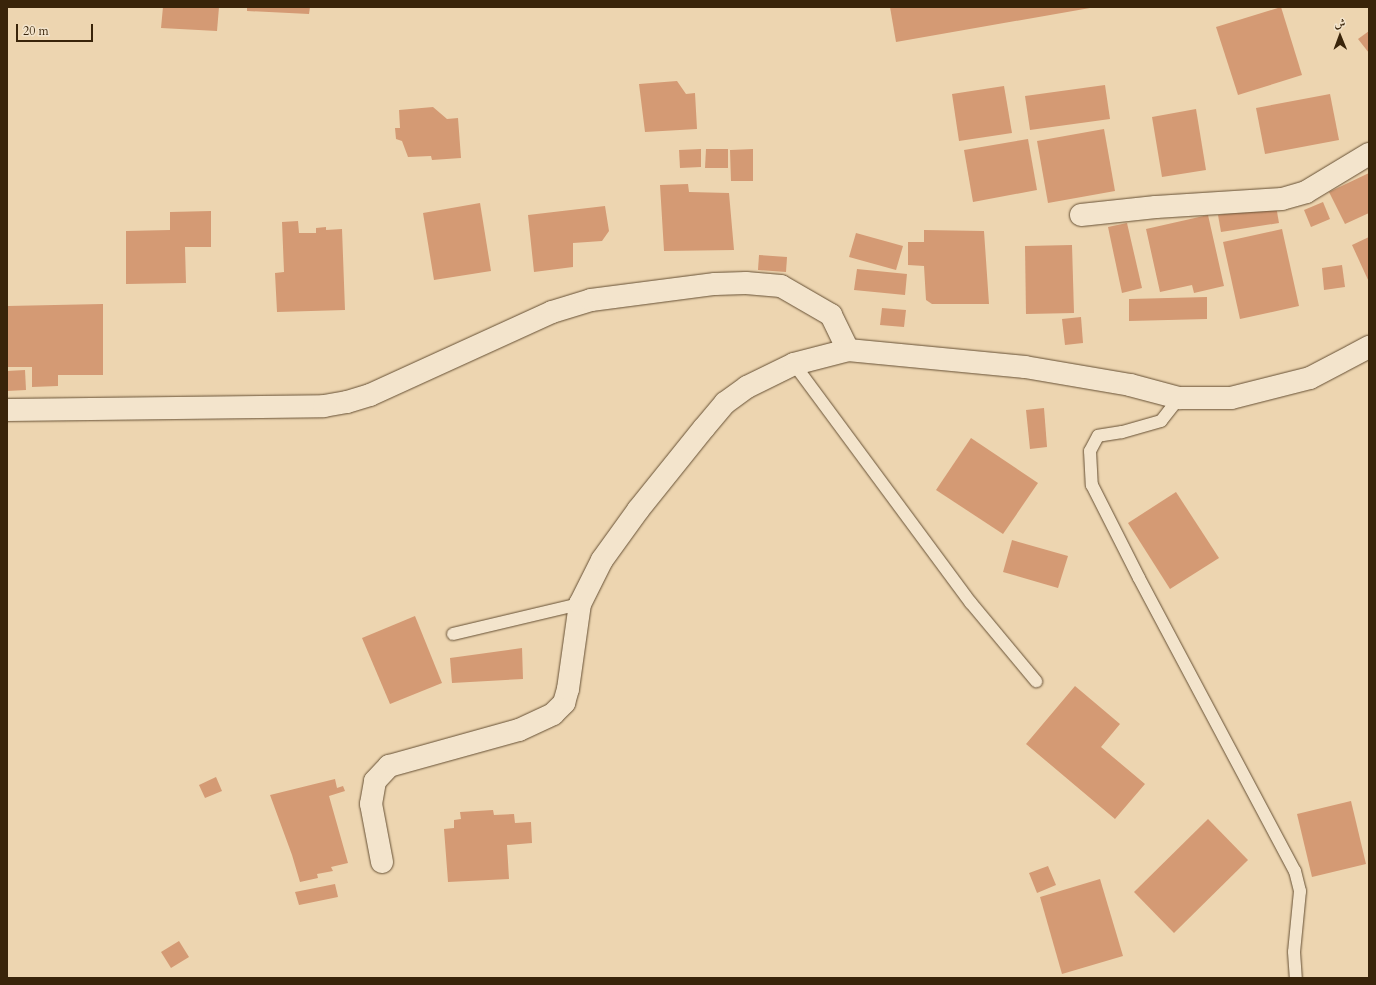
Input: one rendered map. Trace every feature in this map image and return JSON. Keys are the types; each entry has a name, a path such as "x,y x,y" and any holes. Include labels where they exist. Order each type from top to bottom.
{"street":[{"path":"1081,215 1156,207 1282,199 1306,192 1369,154"},
{"path":"7,410 324,406 347,402 370,395 552,312 591,300 715,284 746,283 781,286 831,315 848,350"},
{"path":"382,862 371,804 375,781 389,766 519,730 553,714 564,703 568,689 580,604 602,560 626,527 725,403 748,387 794,364 848,350 1025,367 1130,385 1179,398 1231,398 1310,378 1369,347"}],"lane":[{"path":"794,364 971,603 1036,681"},
{"path":"1179,398 1160,420 1122,432 1098,436 1090,451 1092,485 1139,578 1295,871 1300,891 1294,952 1296,978"},
{"path":"453,634 580,604"}],"building":[{"path":"163,7 219,7 217,31 161,28"},
{"path":"247,7 310,7 309,14 247,11"},
{"path":"890,7 1090,7 1090,8 896,42"},
{"path":"1281,7 1302,75 1238,95 1216,27"},
{"path":"1369,31 1369,53 1358,39"},
{"path":"677,81 686,94 695,93 697,129 645,132 639,84"},
{"path":"1105,85 1110,119 1030,130 1025,96"},
{"path":"1004,86 1012,133 959,141 952,94"},
{"path":"1330,94 1339,140 1265,154 1256,108"},
{"path":"433,107 447,119 458,118 461,158 432,160 431,156 408,157 402,141 396,139 395,128 400,128 399,110"},
{"path":"1196,109 1206,170 1162,177 1152,117"},
{"path":"1104,129 1115,191 1048,203 1037,141"},
{"path":"1028,139 1037,190 973,202 964,150"},
{"path":"701,149 701,167 680,168 679,150"},
{"path":"706,149 728,149 728,168 705,168"},
{"path":"753,149 753,181 731,181 730,150"},
{"path":"1369,173 1369,213 1345,224 1329,192"},
{"path":"688,184 689,192 729,193 734,250 664,251 660,185"},
{"path":"1323,202 1330,219 1311,227 1304,210"},
{"path":"480,203 491,271 434,280 423,213"},
{"path":"605,206 609,231 602,241 573,243 573,267 534,272 528,215"},
{"path":"1276,206 1279,223 1221,232 1218,215"},
{"path":"211,211 211,247 185,247 186,283 126,284 126,231 170,230 170,212"},
{"path":"1208,215 1224,286 1194,293 1192,285 1160,292 1146,229"},
{"path":"298,221 299,233 316,233 316,228 326,227 326,230 342,229 345,310 277,312 275,273 284,272 282,222"},
{"path":"1127,223 1142,288 1122,293 1108,227"},
{"path":"1282,229 1299,306 1240,319 1223,242"},
{"path":"924,230 984,231 989,304 932,304 926,300 924,266 908,265 908,242 924,242"},
{"path":"856,233 903,246 896,270 849,257"},
{"path":"1369,237 1369,282 1352,245"},
{"path":"1072,245 1074,313 1026,314 1025,246"},
{"path":"759,255 787,257 786,272 758,270"},
{"path":"1342,265 1345,287 1324,290 1322,268"},
{"path":"857,269 907,274 905,295 854,290"},
{"path":"1207,297 1207,319 1129,321 1129,299"},
{"path":"103,304 103,375 58,375 58,386 32,387 32,367 7,367 7,306"},
{"path":"882,308 906,310 904,327 880,325"},
{"path":"1081,317 1083,343 1065,345 1062,319"},
{"path":"25,370 26,390 7,391 7,371"},
{"path":"1044,408 1047,447 1030,449 1026,410"},
{"path":"971,438 1038,483 1003,534 936,490"},
{"path":"1176,492 1219,558 1170,589 1128,523"},
{"path":"1012,540 1068,556 1058,588 1003,572"},
{"path":"415,616 442,683 390,704 362,638"},
{"path":"522,648 523,679 452,683 450,658"},
{"path":"1075,686 1120,724 1101,747 1145,784 1115,819 1026,744"},
{"path":"216,777 222,791 205,798 199,785"},
{"path":"335,779 337,788 343,786 345,791 329,796 348,863 331,867 333,871 317,874 318,878 300,882 292,855 270,795"},
{"path":"1351,801 1366,864 1312,877 1297,814"},
{"path":"493,810 494,815 514,814 515,823 531,822 532,843 507,845 509,879 448,882 444,829 454,828 454,820 461,819 460,812"},
{"path":"1208,819 1248,860 1174,933 1134,892"},
{"path":"1048,866 1056,885 1037,893 1029,873"},
{"path":"1100,879 1123,956 1062,974 1040,897"},
{"path":"335,884 338,897 299,905 295,892"},
{"path":"179,941 189,957 171,968 161,952"}]}
